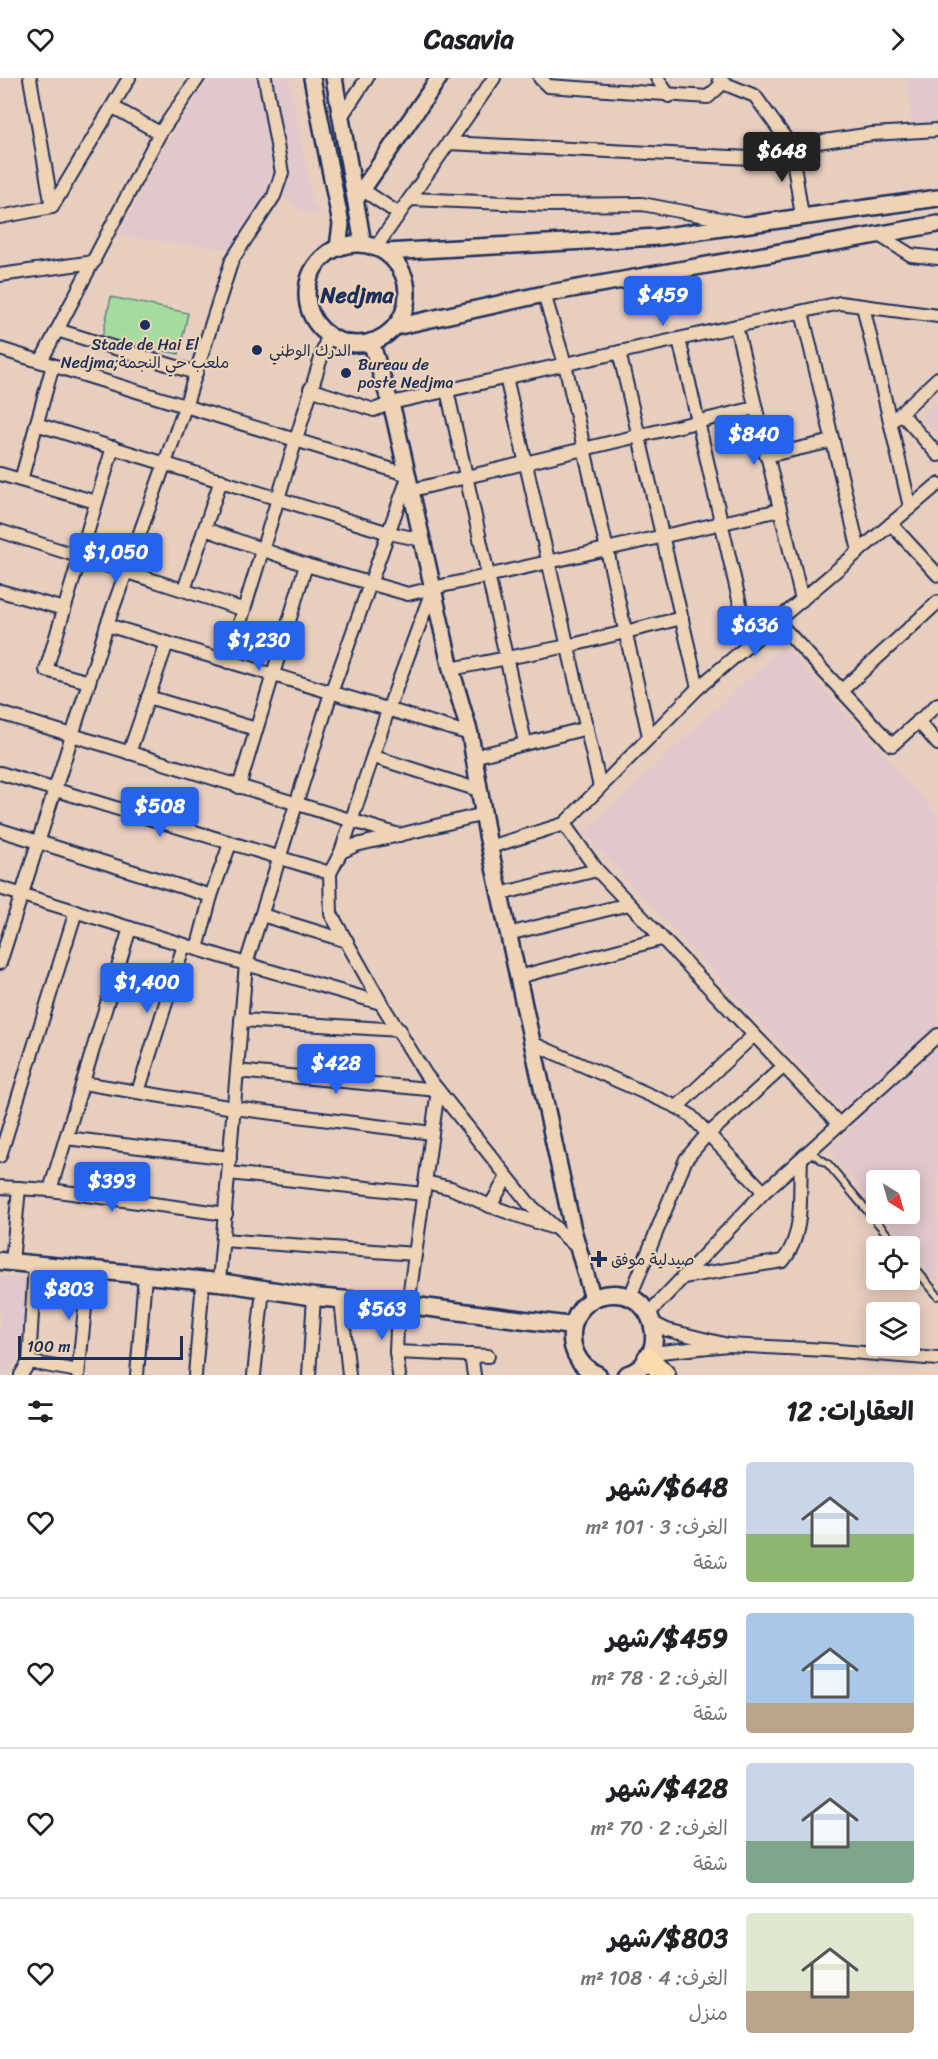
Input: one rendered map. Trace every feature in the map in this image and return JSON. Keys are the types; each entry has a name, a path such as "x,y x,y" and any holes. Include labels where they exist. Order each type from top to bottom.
{"highway":[{"path":"650,1355 665,1375"}],"main road":[{"path":"6,1261 211,1282 314,1298 403,1305 572,1326"},
{"path":"587,1373 573,1349 572,1326 583,1306 605,1294 630,1297 651,1318 655,1334 650,1355 643,1365 626,1375"}],"street":[{"path":"30,78 52,207"},
{"path":"0,217 52,207 129,78"},
{"path":"41,361 160,132 198,78"},
{"path":"0,963 107,625 185,407 232,260 274,196 282,173 265,78"},
{"path":"312,78 341,224 338,248"},
{"path":"334,78 341,117 375,248 399,266 406,281 407,298 403,314 395,327 384,336 371,342 356,344 341,342 328,335 312,316 307,291 310,275 319,261 338,248 375,248 658,237 938,198"},
{"path":"341,117 367,78"},
{"path":"360,195 439,78"},
{"path":"375,248 494,78"},
{"path":"540,78 548,87 708,97 721,80 755,96 791,146 802,216"},
{"path":"584,78 593,90"},
{"path":"657,78 669,96"},
{"path":"113,107 160,132"},
{"path":"448,143 771,159 791,146 872,134 938,130"},
{"path":"360,195 399,213"},
{"path":"410,198 550,204 642,204 748,224"},
{"path":"395,327 544,294 938,224"},
{"path":"877,234 911,255 938,258"},
{"path":"0,275 94,262"},
{"path":"544,294 566,364 605,550 648,736"},
{"path":"310,389 374,410 391,402 840,303 938,316"},
{"path":"863,306 910,507"},
{"path":"802,312 859,551"},
{"path":"736,326 801,600"},
{"path":"57,330 196,373"},
{"path":"228,662 276,497 328,335"},
{"path":"680,339 749,642"},
{"path":"371,342 391,402 411,482 451,669 470,734 508,934 579,1249 593,1299"},
{"path":"0,348 294,440 411,482 467,476 755,408"},
{"path":"619,352 698,688"},
{"path":"21,480 53,365"},
{"path":"506,377 600,787"},
{"path":"890,423 938,378"},
{"path":"447,390 525,742"},
{"path":"901,413 938,456"},
{"path":"36,424 389,533 423,540"},
{"path":"766,456 833,441"},
{"path":"89,682 46,670 112,447"},
{"path":"0,474 96,502"},
{"path":"184,590 221,480"},
{"path":"195,1375 211,1282 223,1240 246,964 331,693 370,583 411,482"},
{"path":"490,847 564,824 648,736 698,688 749,642 938,484"},
{"path":"205,529 306,565 408,594 780,510"},
{"path":"891,524 938,575"},
{"path":"0,531 242,609"},
{"path":"239,787 306,565"},
{"path":"433,588 388,710 341,852 330,873 331,914 381,1003 438,1090 530,1205 579,1249"},
{"path":"0,591 64,609"},
{"path":"841,691 938,602"},
{"path":"451,669 568,646 682,618"},
{"path":"776,620 892,745 938,704"},
{"path":"107,625 470,734"},
{"path":"129,753 166,643"},
{"path":"148,696 256,729"},
{"path":"0,713 399,836"},
{"path":"918,721 938,744"},
{"path":"473,757 587,728"},
{"path":"374,757 479,790"},
{"path":"0,773 330,873"},
{"path":"341,852 484,814"},
{"path":"564,824 597,870 840,1125"},
{"path":"0,830 211,896"},
{"path":"197,949 211,896 230,844"},
{"path":"500,894 597,870"},
{"path":"0,888 381,1003"},
{"path":"508,934 629,904"},
{"path":"0,1156 76,911"},
{"path":"262,915 347,941"},
{"path":"50,1190 130,928"},
{"path":"518,977 661,939"},
{"path":"138,1092 184,945"},
{"path":"241,1020 400,1030"},
{"path":"677,1107 754,1035"},
{"path":"938,1035 764,1192 683,1277 651,1318 667,1330 728,1345 938,1359"},
{"path":"532,1043 677,1107 709,1134 764,1192"},
{"path":"630,1297 686,1158 784,1066"},
{"path":"237,1071 438,1090"},
{"path":"82,1083 234,1108 432,1133"},
{"path":"399,1375 396,1352 403,1305 415,1254 438,1090"},
{"path":"66,1138 230,1158"},
{"path":"683,1277 783,1261 792,1250 798,1232 805,1156"},
{"path":"229,1173 424,1188 451,1188 490,1206 554,1228"},
{"path":"490,1206 507,1177"},
{"path":"0,1187 50,1190 226,1214"},
{"path":"6,1261 19,1188"},
{"path":"223,1240 415,1254"},
{"path":"21,1375 29,1362 35,1264"},
{"path":"29,1362 78,1373 89,1270"},
{"path":"137,1375 146,1275"},
{"path":"254,1375 263,1289"},
{"path":"309,1375 314,1298"},
{"path":"341,1299 350,1375"},
{"path":"650,1355 728,1345"},
{"path":"396,1352 488,1356"},
{"path":"471,1355 474,1375"}],"lane":[{"path":"805,1156 828,1164 889,1236"},
{"path":"920,1274 938,1296"}],"shaded area":[{"path":"208,78 289,78 312,201 321,216 309,215 275,191 236,250 119,236 163,149"},
{"path":"907,78 938,78 938,128 912,131"},
{"path":"938,400 938,436 920,416"},
{"path":"784,646 938,815 938,1283 920,1261 920,1236 899,1236 889,1224 920,1224 920,1170 866,1170 866,1195 829,1150 856,1124 583,833"},
{"path":"0,1276 30,1279 22,1352 6,1375 0,1375"}],"green space":[{"name":"Stade de Hai El Nedjma;ملعب حي النجمة","path":"111,297 188,313 179,354 102,338"}],"place":[{"name":"Stade de Hai El Nedjma;ملعب حي النجمة","path":"145,325"},
{"name":"الدرك الوطني","path":"257,350"},
{"name":"Bureau de poste Nedjma","path":"346,373"},
{"name":"صيدلية موفق","path":"599,1259"}],"district":[{"name":"Nedjma","path":"357,295"}]}
